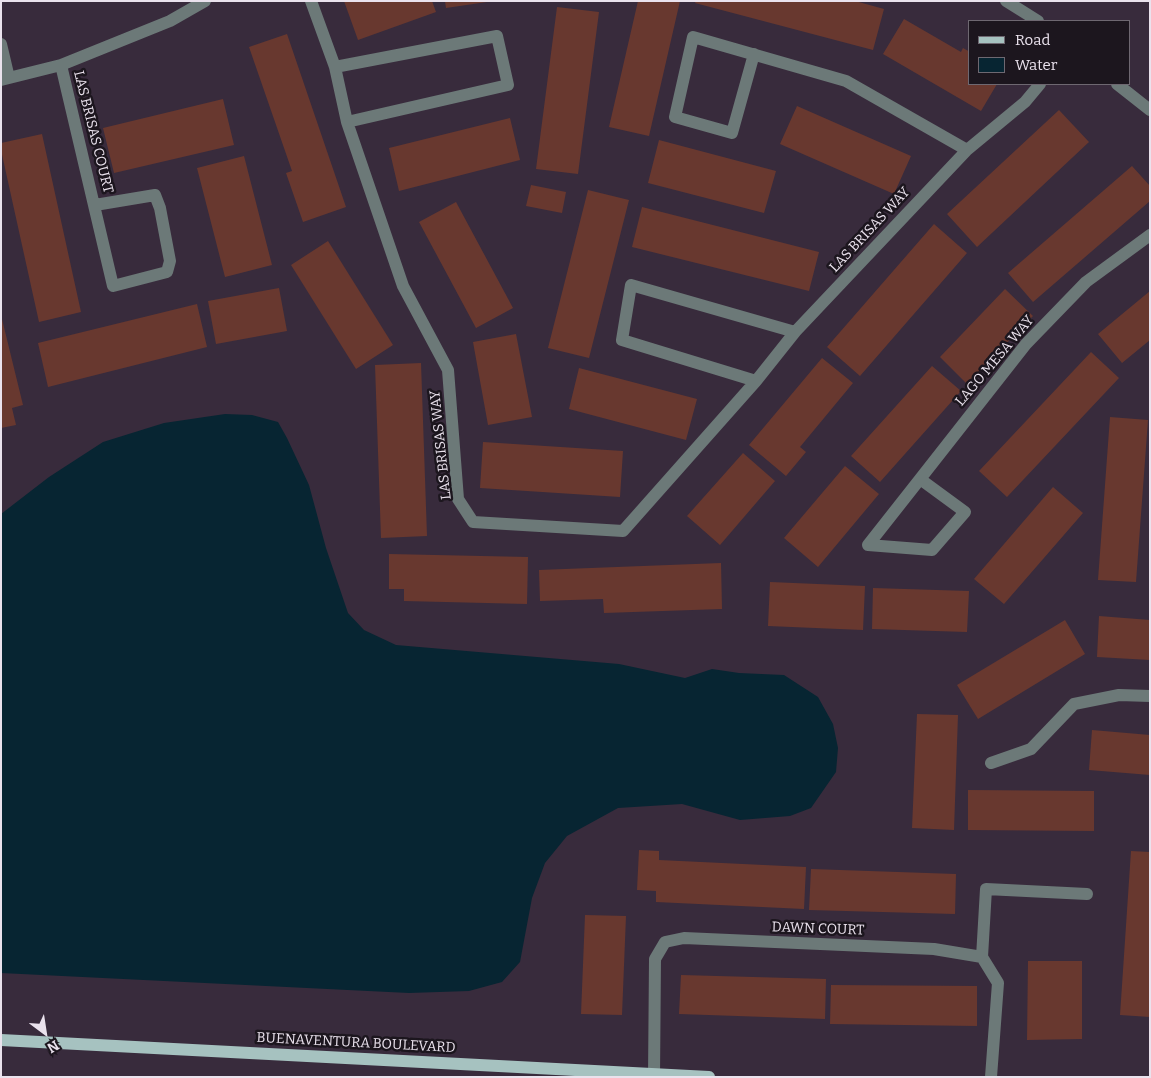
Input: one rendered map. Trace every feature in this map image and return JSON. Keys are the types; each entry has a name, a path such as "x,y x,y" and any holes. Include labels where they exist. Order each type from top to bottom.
{"main road":[{"name":"BUENAVENTURA BOULEVARD","path":"1,1040 708,1077"}],"street":[{"path":"1,44 5,79 61,65 170,21 205,1"},
{"name":"LAS BRISAS WAY","path":"311,1 335,67 347,122 403,286 448,370 458,499 473,522 623,531 756,381 795,332 967,150 1025,102 1039,85"},
{"path":"1006,1 1028,7 1037,20"},
{"path":"335,67 497,36 508,85 347,122"},
{"path":"754,54 732,133 675,117 693,37 754,54 846,81 967,150"},
{"name":"LAS BRISAS COURT","path":"61,65 113,286 167,272 170,262 160,208 155,195 95,205"},
{"path":"1118,85 1150,110"},
{"name":"LAGO MESA WAY","path":"920,479 966,512 932,550 868,545 1026,344 1086,282 1150,235"},
{"path":"756,381 622,340 630,285 795,332"},
{"path":"992,763 1031,749 1074,704 1119,695 1150,696"},
{"path":"991,1077 998,983 982,957 986,889 1087,894"},
{"name":"DAWN COURT","path":"654,1075 655,959 665,942 684,938 934,949 982,957"}],"water":[{"path":"225,414 252,415 278,422 309,485 326,548 348,613 364,630 396,645 619,664 685,678 712,669 739,673 784,675 818,697 833,724 838,748 836,772 811,808 790,816 740,820 682,804 618,808 567,836 545,863 532,898 520,962 502,982 469,991 409,993 1,973 1,514 49,477 103,442 164,423"}],"building":[{"path":"344,1 432,1 436,12 358,40"},
{"path":"445,1 487,1 487,2 446,8"},
{"path":"638,1 680,1 649,136 609,127"},
{"path":"696,1 855,1 884,9 873,50 695,3"},
{"path":"557,7 599,12 578,174 536,169"},
{"path":"904,19 961,52 963,48 968,51 968,85 996,85 981,111 883,54"},
{"path":"287,34 346,207 303,222 286,173 292,171 249,47"},
{"path":"223,99 234,145 114,173 103,128"},
{"path":"797,106 911,156 894,194 780,144"},
{"path":"1059,110 1089,142 977,247 947,214"},
{"path":"510,118 520,160 399,191 389,148"},
{"path":"42,134 81,312 39,322 1,143"},
{"path":"659,140 776,171 764,213 648,183"},
{"path":"244,156 272,265 225,277 197,168"},
{"path":"1132,166 1150,186 1150,201 1033,302 1008,273"},
{"path":"531,185 566,192 562,213 526,206"},
{"path":"588,190 629,200 589,358 548,348"},
{"path":"456,202 513,308 476,328 419,222"},
{"path":"642,207 819,252 809,291 632,247"},
{"path":"934,224 967,253 860,376 827,347"},
{"path":"328,241 393,345 356,369 291,265"},
{"path":"279,288 287,331 216,344 208,301"},
{"path":"1005,289 1033,316 967,384 940,357"},
{"path":"1150,291 1150,340 1122,363 1098,334"},
{"path":"197,304 207,347 48,387 38,343"},
{"path":"1,315 23,405 12,408 16,425 1,428"},
{"path":"516,334 532,417 488,425 473,342"},
{"path":"1091,352 1119,378 1007,497 979,471"},
{"path":"822,358 853,383 800,447 806,452 786,476 749,445"},
{"path":"421,363 427,536 381,538 375,365"},
{"path":"932,366 961,391 880,482 851,456"},
{"path":"579,368 697,399 686,440 569,409"},
{"path":"1110,417 1148,420 1136,582 1098,580"},
{"path":"483,442 623,451 620,497 480,488"},
{"path":"743,453 775,481 720,545 687,516"},
{"path":"845,466 879,494 818,567 784,538"},
{"path":"1053,487 1083,513 1004,604 974,579"},
{"path":"389,554 528,557 527,604 404,601 404,589 389,589"},
{"path":"721,563 722,609 604,613 603,599 540,601 539,570"},
{"path":"770,582 865,586 863,630 768,626"},
{"path":"873,588 969,591 967,632 872,629"},
{"path":"1099,616 1150,620 1150,660 1097,657"},
{"path":"1065,620 1085,654 978,719 957,685"},
{"path":"917,714 958,715 954,830 912,828"},
{"path":"1092,730 1150,735 1150,775 1089,770"},
{"path":"968,790 1094,791 1094,831 968,830"},
{"path":"639,850 659,851 659,860 806,867 804,909 656,902 656,891 637,890"},
{"path":"1131,851 1150,852 1150,1017 1120,1015"},
{"path":"811,869 956,874 955,914 809,910"},
{"path":"585,915 626,916 622,1015 581,1014"},
{"path":"1028,961 1082,961 1082,1039 1027,1040"},
{"path":"681,975 826,979 825,1019 679,1014"},
{"path":"831,985 977,986 977,1026 830,1024"}]}
